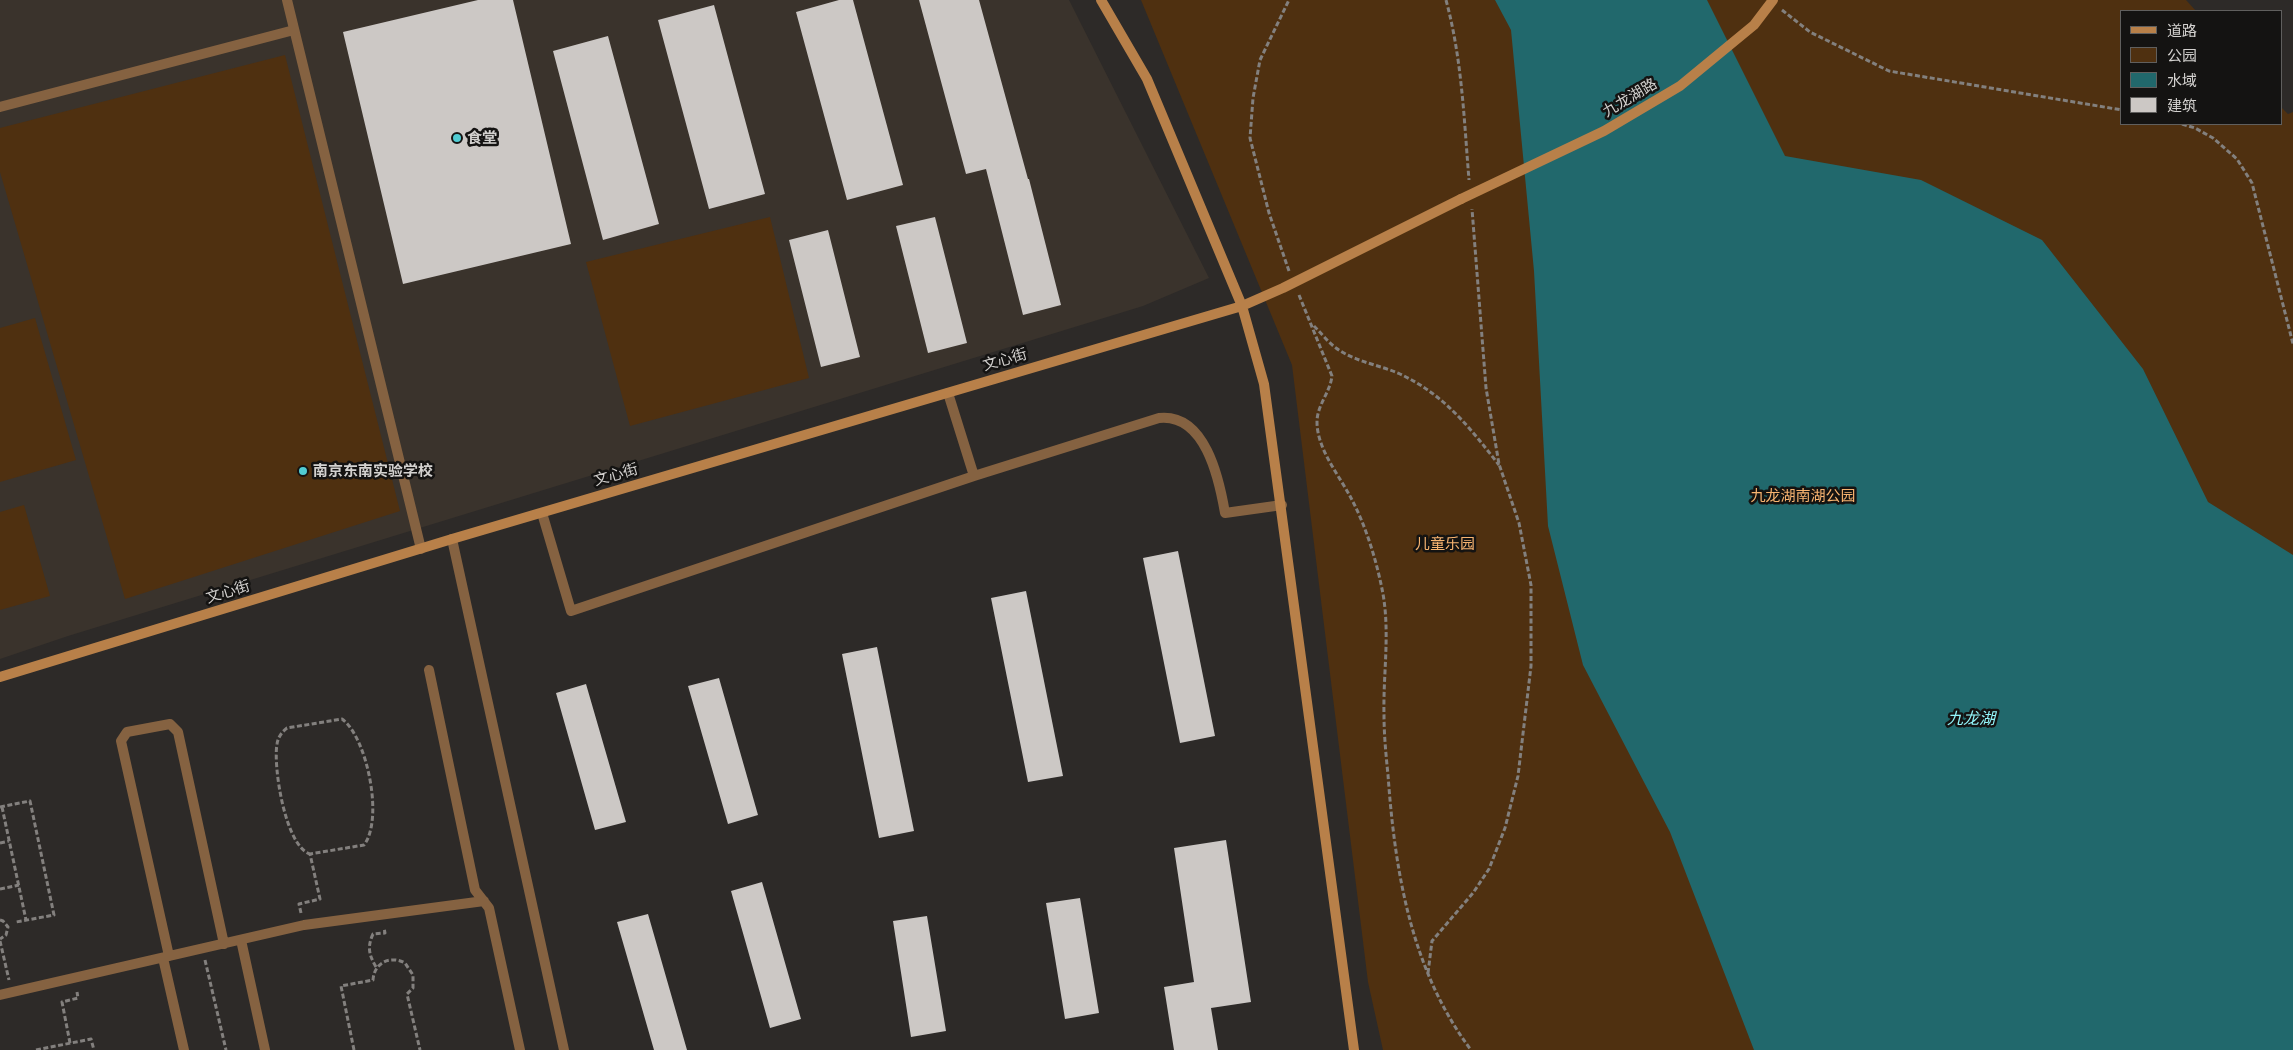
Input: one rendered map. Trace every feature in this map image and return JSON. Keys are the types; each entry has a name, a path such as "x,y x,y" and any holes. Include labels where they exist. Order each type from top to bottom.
{"street":[{"path":"287,0 421,549"},
{"path":"1101,0 1148,79 1242,306 1264,384 1282,505 1302,676 1354,1050"},
{"name":"九龙湖路","path":"1242,306 1283,288 1462,199 1475,190 1604,131 1680,86 1754,24 1774,3"},
{"path":"0,107 294,30"},
{"name":"文心街","path":"0,677 452,539 1242,306"},
{"path":"948,393 974,476"},
{"path":"542,513 571,611 974,476 1159,418 1172,416 1194,430 1208,453 1221,491 1225,513 1282,505"},
{"path":"452,539 564,1050"},
{"path":"429,670 475,890 488,908 520,1050"},
{"path":"184,1050 121,740 127,732 170,724 178,732 224,944"},
{"path":"0,995 304,925 484,901"},
{"path":"240,940 265,1050"}],"path":[{"path":"1289,0 1260,60 1252,98 1250,138 1269,213 1291,276"},
{"path":"1446,0 1454,28 1460,66 1475,190"},
{"path":"1774,3 1810,32 1889,71 2120,110"},
{"path":"2185,125 2213,138 2237,159 2252,183 2293,344"},
{"path":"1428,975 1432,941 1473,893 1489,869 1502,836 1518,776 1526,725 1531,666 1531,585 1519,523 1500,467 1486,388 1472,208"},
{"path":"1298,292 1332,376 1331,389 1319,411 1317,424 1321,440 1330,464 1351,499 1361,522 1376,564 1383,595 1386,627 1384,716 1393,832 1409,921 1428,975 1445,1010 1470,1050"},
{"path":"1312,324 1337,348 1363,361 1401,374 1437,396 1459,415 1500,467"},
{"path":"342,719 358,738 365,759 372,798 372,822 369,839 364,845 310,854 305,852 296,840 287,821 280,793 277,742 282,732 288,728 342,719"},
{"path":"16,922 54,915 30,801 1,807 26,920"},
{"path":"0,843 9,841"},
{"path":"304,925 299,904 320,899 310,854"},
{"path":"0,889 19,885"},
{"path":"376,967 371,958 368,944 373,934 385,932 382,915"},
{"path":"0,920 8,927 6,935 0,940 12,992"},
{"path":"203,949 226,1050"},
{"path":"354,1050 341,986 373,980 376,967 384,961 398,959 410,968 414,982 413,988 408,994 420,1050"},
{"path":"70,1043 62,1002 78,998 74,978"},
{"path":"36,1050 58,1048 91,1038 94,1050"}],"shaded area":[{"name":"南京东南实验学校","path":"0,0 1069,0 1209,278 1143,306 68,636 0,659"}],"green space":[{"name":"九龙湖南湖公园","path":"1141,0 2186,0 2195,10 2120,10 2120,125 2283,125 2283,109 2288,114 2293,112 2293,1050 1383,1050 1368,982 1292,365"},
{"path":"285,55 400,511 125,599 0,172 0,128"},
{"path":"770,217 809,378 630,426 586,262"},
{"path":"35,318 76,460 0,482 0,328"},
{"path":"24,505 50,596 0,610 0,512"}],"water":[{"name":"九龙湖","path":"1495,0 1707,0 1785,156 1921,180 2042,240 2143,369 2208,502 2293,555 2293,1050 1754,1050 1670,832 1583,665 1548,526 1534,271 1511,30"}],"building":[{"name":"食堂","path":"478,0 513,0 571,244 403,284 343,32"},
{"path":"839,0 853,0 903,185 847,200 796,12"},
{"path":"919,0 979,0 1029,179 1061,305 1023,315 986,169 966,174"},
{"path":"714,5 765,194 709,209 658,20"},
{"path":"608,36 659,224 603,240 553,51"},
{"path":"935,217 967,343 928,353 896,226"},
{"path":"828,230 860,357 821,367 789,240"},
{"path":"1178,551 1215,736 1180,743 1143,558"},
{"path":"1026,591 1063,776 1028,782 991,598"},
{"path":"877,647 914,831 879,838 842,654"},
{"path":"719,678 758,815 728,824 688,686"},
{"path":"586,684 626,822 595,830 556,693"},
{"path":"1226,840 1251,1002 1211,1008 1218,1050 1174,1050 1164,987 1194,982 1174,848"},
{"path":"762,882 801,1019 770,1028 731,891"},
{"path":"1080,898 1099,1013 1065,1019 1046,903"},
{"path":"648,914 687,1050 654,1050 617,922"},
{"path":"927,916 946,1031 911,1037 893,921"}],"place":[{"name":"食堂","path":"457,138"},
{"name":"南京东南实验学校","path":"303,471"}],"park label":[{"name":"儿童乐园","path":"1445,544"}]}
